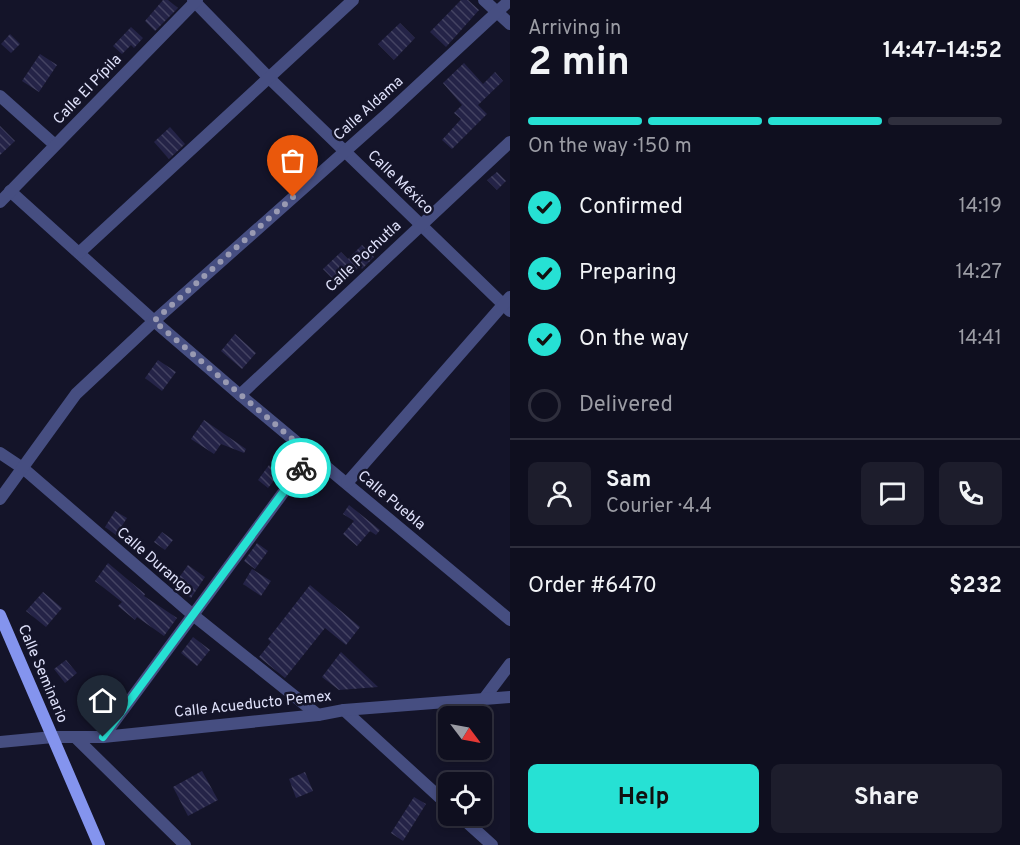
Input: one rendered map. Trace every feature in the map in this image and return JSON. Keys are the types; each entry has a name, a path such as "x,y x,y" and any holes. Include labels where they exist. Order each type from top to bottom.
{"street":[{"path":"79,253 353,0"},
{"path":"484,0 510,24"},
{"name":"Calle Aldama","path":"0,499 24,469 76,394 510,0"},
{"name":"Calle México","path":"195,1 269,78 421,225 508,304"},
{"name":"Calle El Pípila","path":"0,201 195,1"},
{"path":"0,96 55,145"},
{"name":"Calle Pochutla","path":"240,395 510,142"},
{"name":"Calle Puebla","path":"10,191 240,395 510,620"},
{"path":"347,483 508,304"},
{"name":"Calle Durango","path":"0,453 24,469 193,615 318,715"},
{"path":"103,737 310,454"},
{"name":"Calle Seminario","path":"0,615 99,845"},
{"path":"483,700 510,664"},
{"name":"Calle Acueducto Pemex","path":"0,742 53,737 103,737 318,715 344,710 510,697"},
{"path":"344,710 438,796"},
{"path":"75,737 184,845"},
{"path":"471,826 492,845"}],"building":[{"path":"163,0 168,0 178,8 155,31 145,21"},
{"path":"461,0 468,0 479,10 446,47 430,32"},
{"path":"400,23 415,38 394,60 378,44"},
{"path":"131,27 143,38 134,48 131,45 122,54 113,46"},
{"path":"10,34 20,44 11,53 1,44"},
{"path":"40,54 57,65 39,92 22,81"},
{"path":"464,63 483,84 495,72 503,81 478,105 487,114 452,149 442,140 461,119 454,113 462,105 443,83"},
{"path":"0,126 15,141 0,155"},
{"path":"170,127 185,144 169,159 154,142"},
{"path":"497,172 506,181 497,190 487,180"},
{"path":"362,245 374,257 362,269 360,266 340,286 323,269 341,252 348,259"},
{"path":"235,334 256,353 242,369 221,351"},
{"path":"158,360 176,372 162,391 145,378"},
{"path":"204,420 246,449 244,453 221,444 214,454 191,439"},
{"path":"269,465 280,473 268,488 258,480"},
{"path":"349,505 380,530 376,535 370,531 357,546 343,534 354,521 343,514"},
{"path":"115,511 127,518 116,535 105,527"},
{"path":"162,532 173,540 165,550 154,542"},
{"path":"257,543 268,551 255,569 244,561"},
{"path":"108,563 145,594 144,596 177,618 164,636 137,617 135,620 118,606 122,602 95,581"},
{"path":"188,565 205,577 191,598 173,586"},
{"path":"252,569 271,581 261,596 243,584"},
{"path":"310,585 360,627 346,645 325,628 285,678 259,657 271,642 268,639"},
{"path":"43,592 62,608 46,627 26,611"},
{"path":"193,637 210,650 197,666 181,653"},
{"path":"341,652 378,687 339,690 322,677"},
{"path":"66,660 77,673 65,683 54,669"},
{"path":"103,676 122,689 105,714 86,701"},
{"path":"202,771 218,800 188,816 173,787"},
{"path":"305,772 313,791 296,798 289,779"},
{"path":"414,797 426,804 403,841 391,833"}],"way so far":[{"path":"293,197 154,321 310,454 301,468"}],"route":[{"path":"103,737 301,468"}]}
